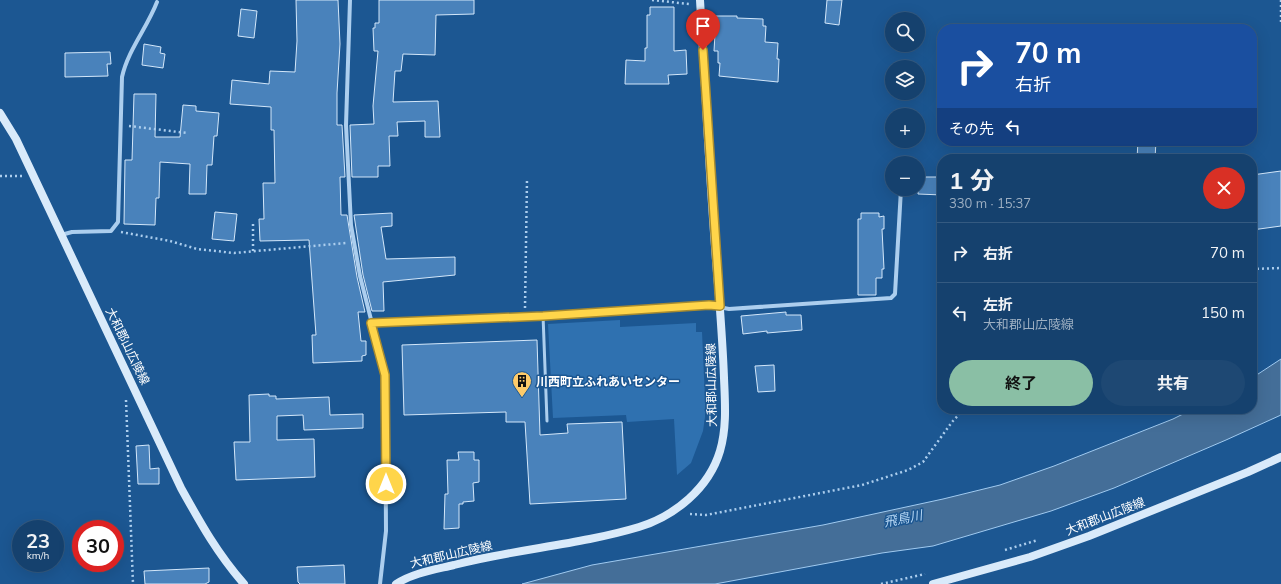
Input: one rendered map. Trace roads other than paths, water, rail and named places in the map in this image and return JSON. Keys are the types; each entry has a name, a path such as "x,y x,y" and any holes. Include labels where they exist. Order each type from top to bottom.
{"main road":[{"name":"大和郡山広陵線","path":"396,584 408,576 475,559 574,542 639,527 659,520 674,512 691,497 709,475 720,453 724,430 725,403 700,2"},
{"name":"大和郡山広陵線","path":"0,113 16,139 32,172 181,488 205,533 244,584"},
{"name":"大和郡山広陵線","path":"933,584 1030,557 1089,536 1241,475 1281,457"}],"street":[{"path":"350,0 346,125 350,225 360,276 385,375 386,531 380,584"},
{"path":"61,235 72,232 111,231 118,222 122,77 125,63 151,19 157,2"},
{"path":"371,323 543,316 709,305 729,309 891,298 895,294 901,196"}],"lane":[{"path":"543,316 547,421"}],"water":[{"name":"飛鳥川","path":"1281,359 1281,415 1114,488 1051,511 933,546 882,553 715,584 522,584 592,565 823,525 1000,485 1054,466 1183,414 1257,414 1257,375"}],"place":[{"name":"川西町立ふれあいセンター","path":"522,398"}]}
